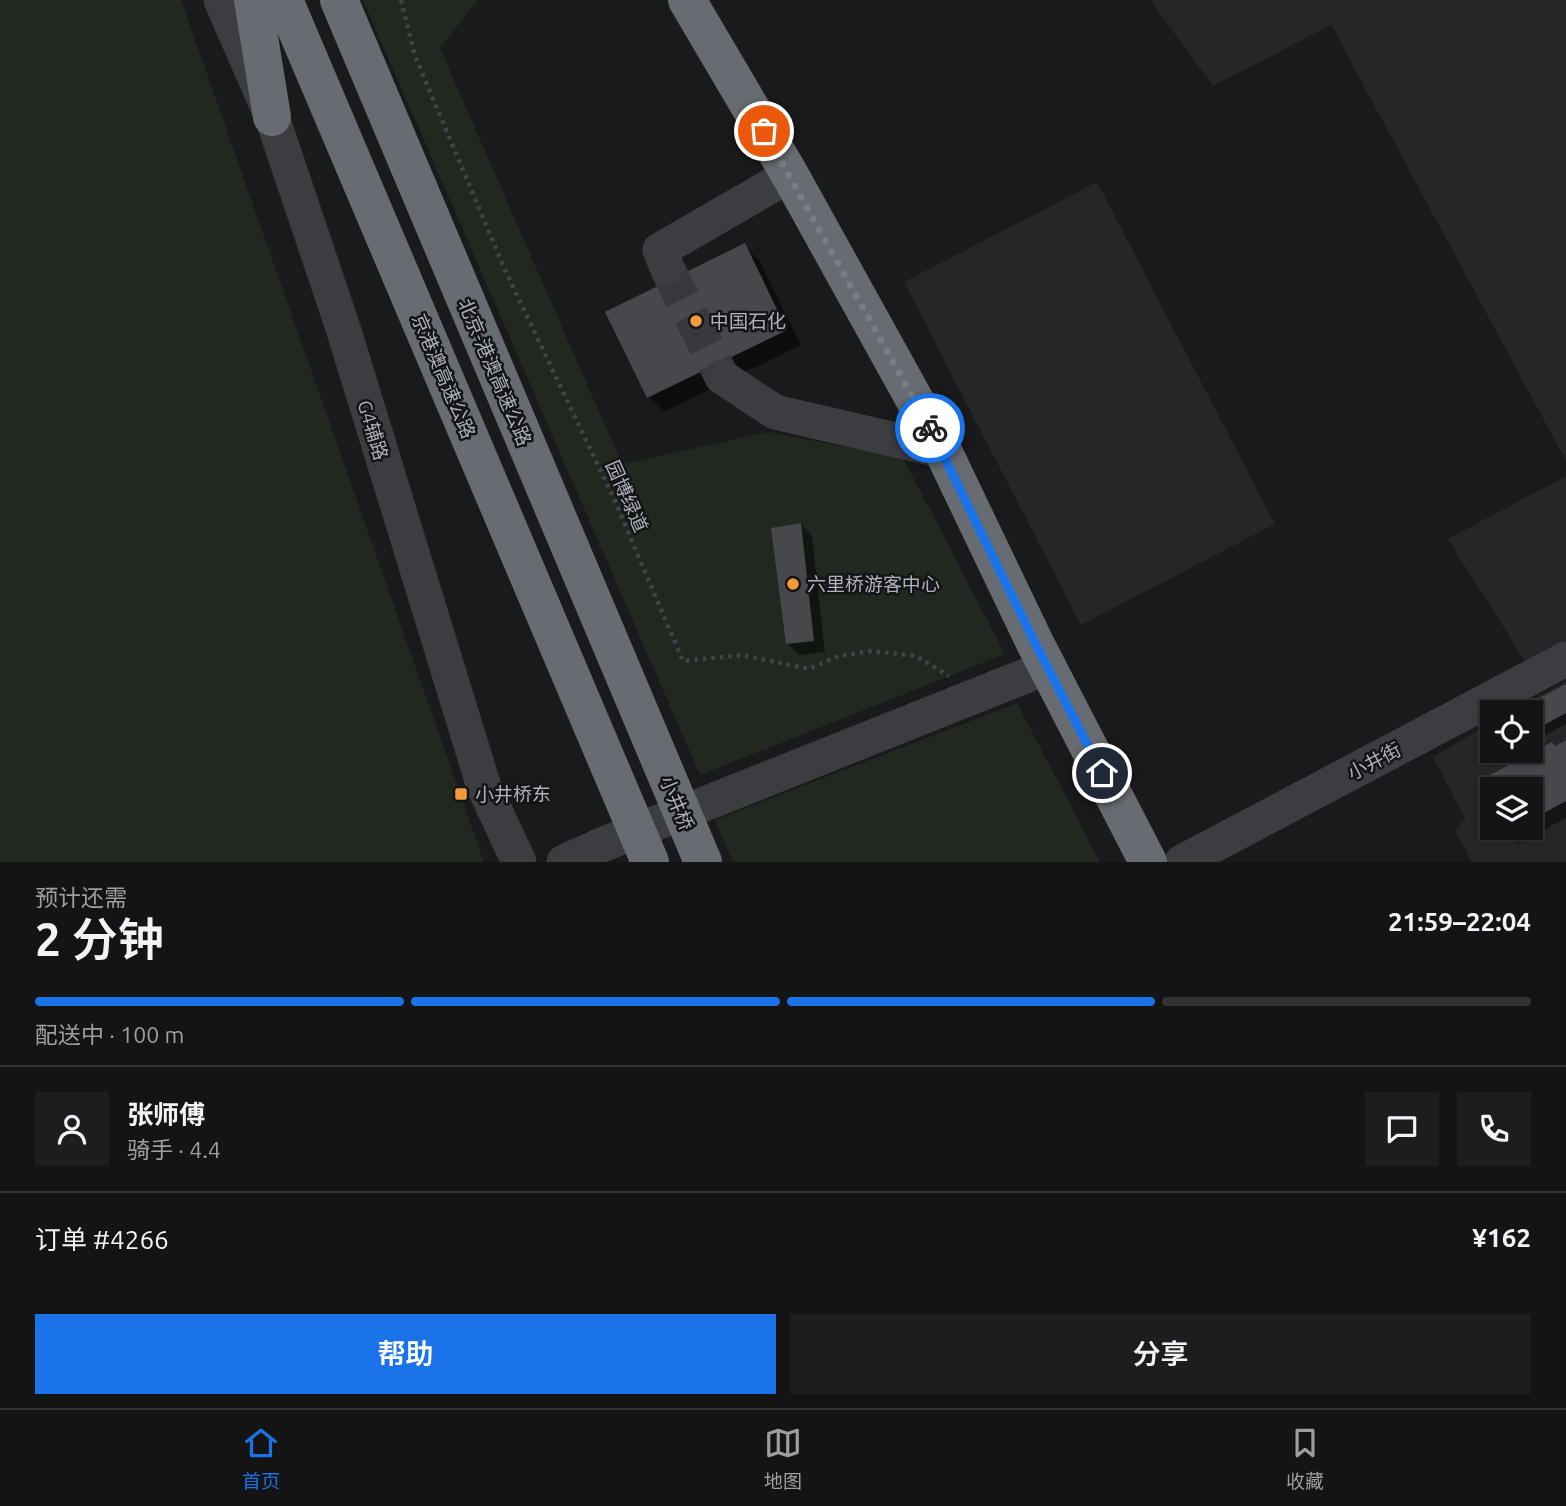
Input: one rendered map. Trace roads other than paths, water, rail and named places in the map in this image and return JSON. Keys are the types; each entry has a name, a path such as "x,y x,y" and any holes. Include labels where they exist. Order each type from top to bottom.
{"highway":[{"path":"253,0 272,117"},
{"name":"京港澳高速公路","path":"284,0 650,862"},
{"name":"北京-港澳高速公路","path":"339,0 652,743"},
{"path":"687,0 790,174 943,451 1048,667 1148,862"},
{"name":"小井桥","path":"652,743 703,862"}],"street":[{"name":"G4辅路","path":"221,0 272,117 343,328 484,787 519,862"},
{"path":"667,268 660,250 790,174"},
{"path":"722,377 775,412 943,451"},
{"name":"小井街","path":"1182,862 1566,659"},
{"path":"564,862 1048,667"}],"tunnel":[{"path":"667,268 722,377"}],"place":[{"name":"中国石化","path":"696,321"},
{"name":"六里桥游客中心","path":"793,584"},
{"name":"小井桥东","path":"461,794"}]}
